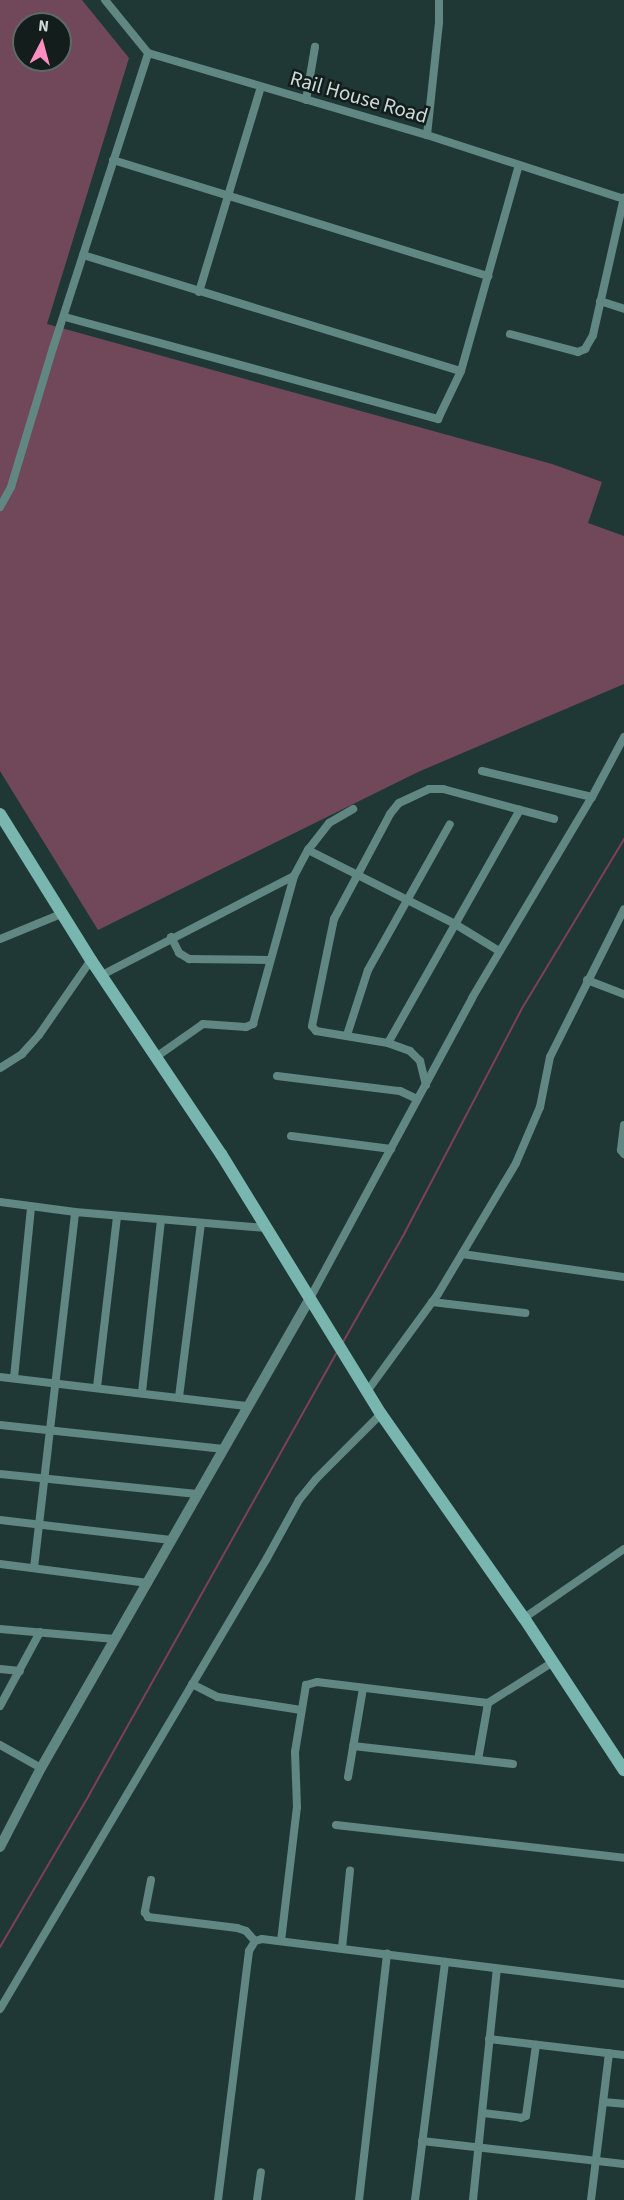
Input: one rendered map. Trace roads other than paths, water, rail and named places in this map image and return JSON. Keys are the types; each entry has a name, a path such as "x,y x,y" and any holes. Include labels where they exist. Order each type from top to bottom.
{"main road":[{"path":"0,814 61,914 221,1154 381,1414 524,1618 624,1770"}],"street":[{"path":"0,507 11,487 53,348 65,317 148,54 105,0"},
{"path":"426,135 439,22 439,0"},
{"path":"306,100 315,47"},
{"name":"Rail House Road","path":"148,54 426,135 624,198"},
{"path":"199,292 261,87"},
{"path":"113,160 488,276"},
{"path":"65,317 432,420 441,416 461,371 519,165"},
{"path":"510,334 578,352 591,342 624,198"},
{"path":"83,255 461,371"},
{"path":"600,301 624,309"},
{"path":"1,1842 309,1300 499,951 592,797 624,737"},
{"path":"482,771 592,797"},
{"path":"426,1086 423,1068 416,1055 388,1043 316,1031 311,1023 333,919 394,806 429,789 443,789 554,819"},
{"path":"156,1057 202,1024 250,1027 254,1021 294,876 308,850 329,823 353,809"},
{"path":"388,1043 520,810"},
{"path":"347,1035 368,970 450,824"},
{"path":"308,850 455,924 499,951"},
{"path":"102,975 171,937 294,876"},
{"path":"365,1386 432,1302 516,1164 540,1107 550,1057 624,909"},
{"path":"0,939 61,914"},
{"path":"171,937 179,953 189,959 269,960"},
{"path":"0,1068 22,1054 39,1035 91,960"},
{"path":"587,980 624,994"},
{"path":"277,1076 400,1091 417,1099"},
{"path":"624,1125 621,1150 624,1154"},
{"path":"291,1136 391,1149"},
{"path":"0,1202 75,1212 266,1228"},
{"path":"14,1378 31,1207"},
{"path":"34,1568 75,1212"},
{"path":"97,1387 117,1216"},
{"path":"142,1392 161,1220"},
{"path":"179,1397 201,1223"},
{"path":"462,1254 624,1277"},
{"path":"432,1302 525,1313"},
{"path":"0,1377 248,1406"},
{"path":"0,2009 298,1500 381,1414"},
{"path":"0,1425 224,1449"},
{"path":"0,1474 197,1494"},
{"path":"0,1520 171,1540"},
{"path":"524,1618 624,1549"},
{"path":"0,1564 148,1584"},
{"path":"0,1629 115,1639"},
{"path":"0,1706 40,1632"},
{"path":"281,1941 297,1807 295,1752 303,1690 311,1682 488,1703 553,1662"},
{"path":"0,1669 20,1671"},
{"path":"192,1684 218,1697 301,1710"},
{"path":"348,1777 363,1688"},
{"path":"478,1760 488,1703"},
{"path":"0,1744 41,1768"},
{"path":"353,1746 513,1764"},
{"path":"336,1825 565,1854 624,1858"},
{"path":"342,1948 350,1870"},
{"path":"151,1880 145,1912 148,1917 237,1928 246,1931 255,1941 281,1941 342,1948 624,1984"},
{"path":"218,2200 249,1951 255,1941"},
{"path":"359,2200 387,1954"},
{"path":"415,2200 445,1962"},
{"path":"473,2200 497,1969"},
{"path":"489,2039 624,2055"},
{"path":"483,2113 521,2118 526,2116 536,2045"},
{"path":"591,2200 609,2053"},
{"path":"603,2102 624,2104"},
{"path":"423,2141 624,2164"},
{"path":"257,2200 261,2172"}],"waterway":[{"path":"343,1342 403,1236 521,1010 624,839"},
{"path":"0,1947 89,1795 337,1352"}]}
